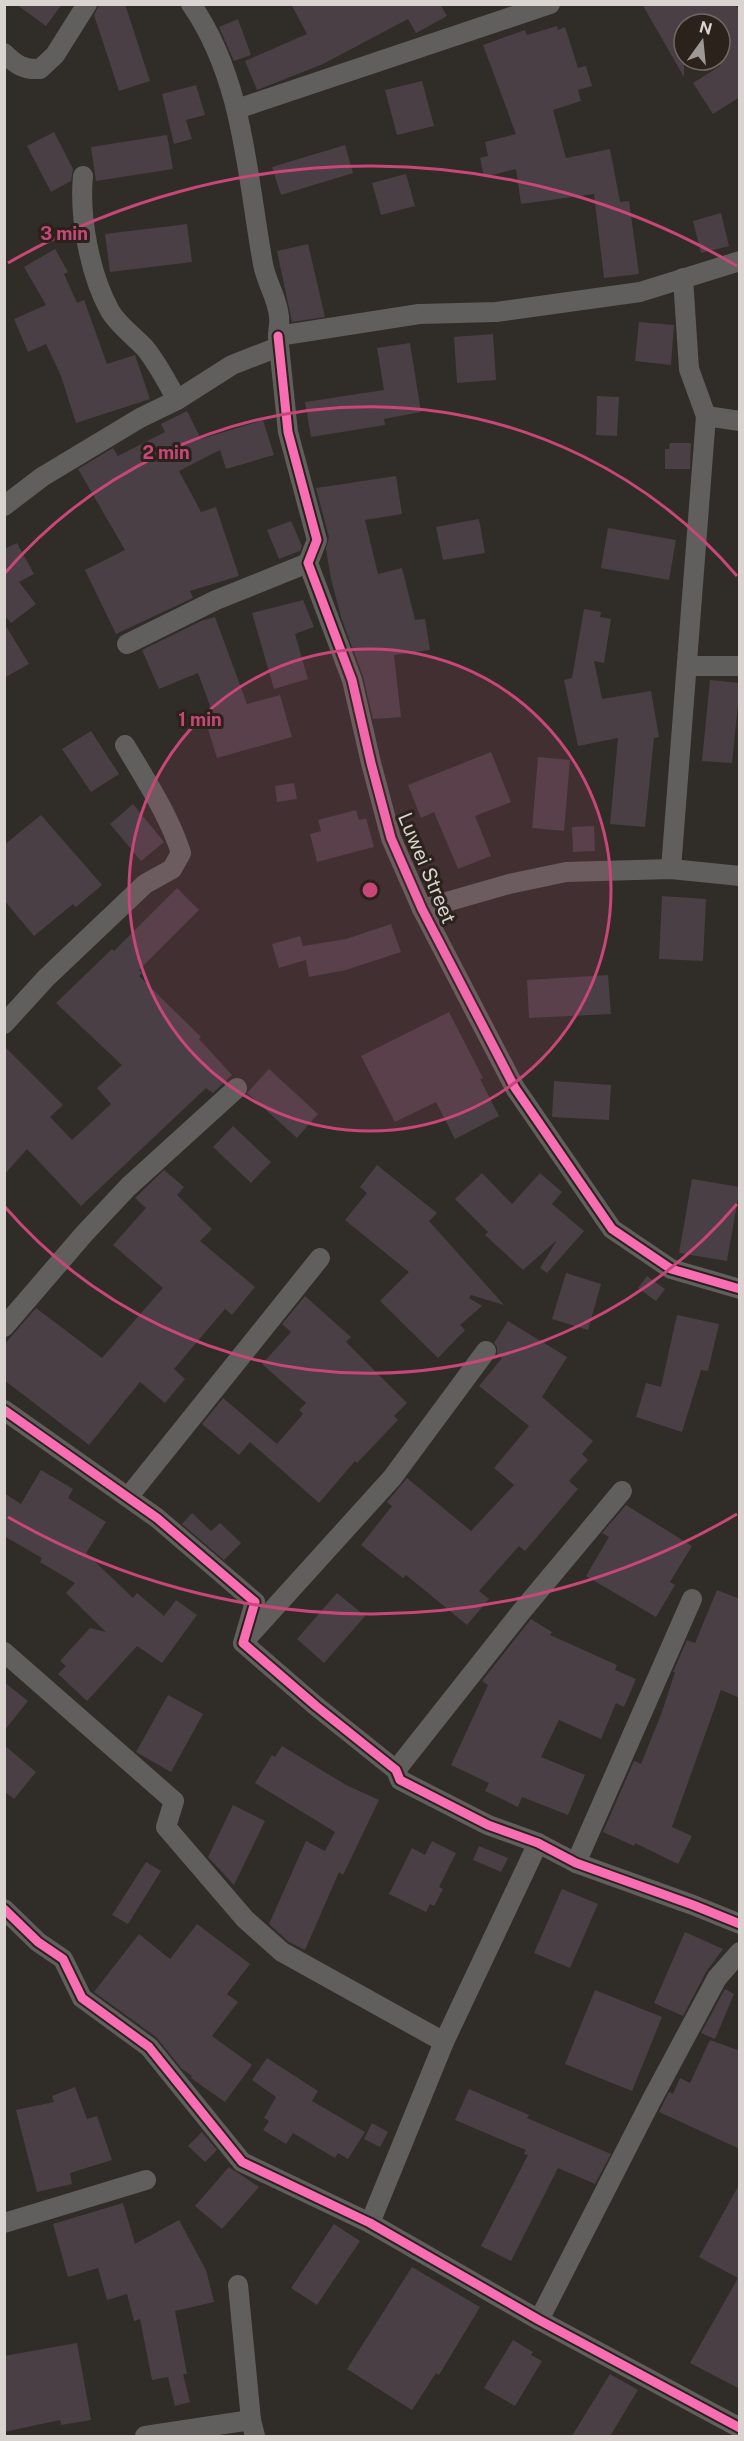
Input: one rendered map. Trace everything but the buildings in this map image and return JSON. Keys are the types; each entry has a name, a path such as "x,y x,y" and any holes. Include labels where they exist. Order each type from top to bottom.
{"street":[{"path":"4,53 26,70 40,69 55,55 87,4"},
{"path":"127,644 216,600 308,563 317,540 288,432 278,341 279,316 264,268 237,109 228,77 199,15 191,4"},
{"path":"237,109 550,4"},
{"path":"83,176 81,194 94,273 111,313 146,350 161,370 177,400"},
{"path":"4,506 42,477 140,418 177,400 232,365 278,341 419,314 496,312 629,293 740,261"},
{"path":"671,869 706,416 689,369 683,278"},
{"path":"706,416 740,421"},
{"name":"Luwei Street","path":"308,563 352,680 391,838 422,909 515,1088 612,1228 671,1269 740,1289"},
{"path":"687,666 740,666"},
{"path":"4,1024 46,978 145,884 172,868 181,853 151,789 125,745"},
{"path":"422,909 509,884 566,872 671,869 740,876"},
{"path":"4,1327 128,1187 237,1088"},
{"path":"129,1496 320,1258"},
{"path":"243,1643 392,1478 486,1351"},
{"path":"4,1410 129,1496 255,1602 243,1643"},
{"path":"396,1770 521,1612 622,1491"},
{"path":"576,1863 692,1599"},
{"path":"243,1643 316,1706 396,1770 400,1780 488,1825 538,1843 576,1863 740,1924"},
{"path":"4,1652 174,1801 166,1827 245,1919 282,1952 444,2042"},
{"path":"370,2223 444,2042 538,1843"},
{"path":"4,1909 38,1942 63,1959 82,1998 149,2047 242,2162 370,2223 539,2320 740,2428"},
{"path":"539,2320 717,1978 740,1952"},
{"path":"4,2223 146,2180"},
{"path":"145,2436 253,2428 237,2285"}],"cycle path":[{"path":"278,336 288,432 317,540 308,563 352,680 391,838 422,909 515,1088 612,1229 671,1269 740,1289"},
{"path":"4,1410 157,1518 255,1602 243,1643 316,1706 396,1770 400,1780 488,1825 538,1843 576,1863 740,1924"},
{"path":"4,1909 38,1942 63,1959 82,1998 149,2047 242,2162 370,2223 539,2320 740,2428"}]}
